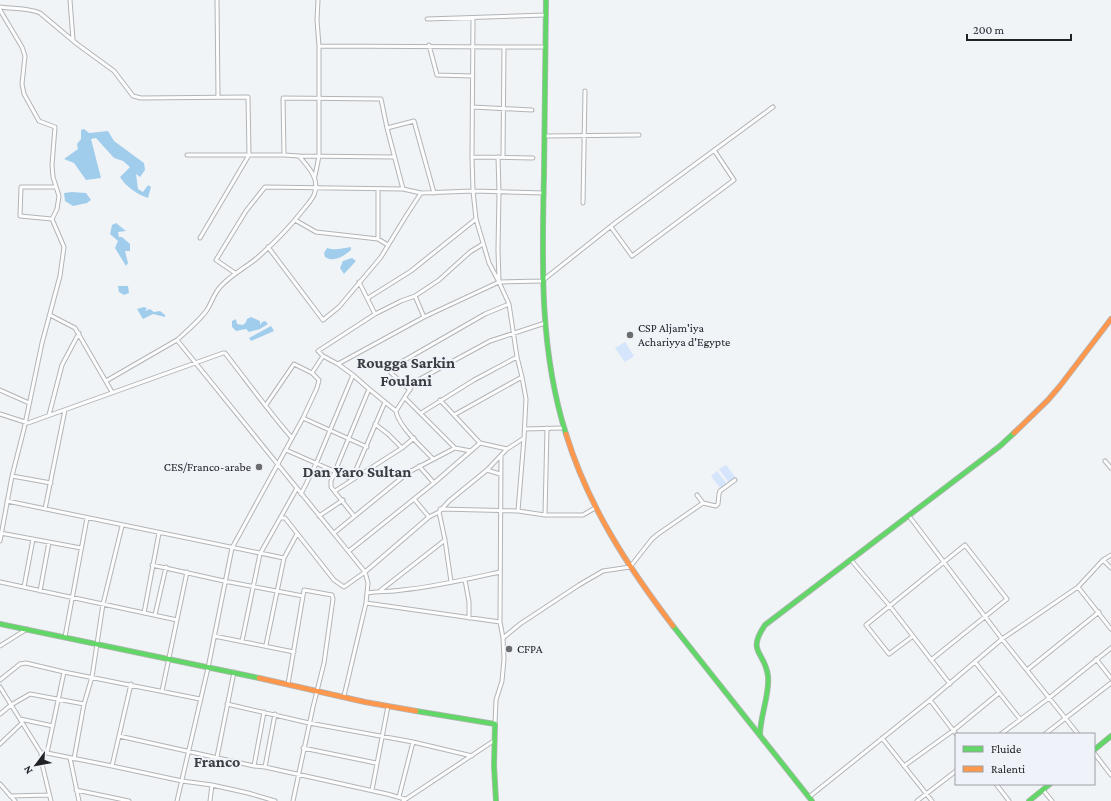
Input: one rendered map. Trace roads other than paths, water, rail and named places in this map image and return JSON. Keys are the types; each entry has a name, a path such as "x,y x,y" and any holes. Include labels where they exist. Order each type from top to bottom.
{"main road":[{"path":"546,0 542,281 552,382 563,428 580,475 595,508 630,567 665,616 810,799"},
{"path":"760,735 760,720 768,679 766,668 757,652 757,636 769,622 985,459 1026,422 1060,386 1111,319"},
{"path":"0,624 208,668 234,672 388,706 495,724 494,766 496,801"},
{"path":"1095,749 1111,736"},
{"path":"1029,801 1049,785"}],"street":[{"path":"70,0 73,40"},
{"path":"217,0 218,97"},
{"path":"106,381 177,340 207,310 219,288 235,273 256,259 295,220 315,194 315,176 319,156 318,0"},
{"path":"0,7 18,10 34,10 40,13 114,71 133,96 141,98 248,97 249,155 200,238"},
{"path":"0,10 22,47 25,56 22,84 24,94 39,120 55,127 52,165 53,177 58,196 57,209 52,219 64,247 60,276 42,343 12,476 0,542"},
{"path":"427,19 546,14"},
{"path":"473,18 472,157 476,219 491,269 509,304 512,334 526,399 518,511"},
{"path":"319,46 545,47"},
{"path":"429,46 437,75 473,76"},
{"path":"503,157 504,47"},
{"path":"583,203 585,91"},
{"path":"284,155 283,98 381,99 403,190"},
{"path":"473,107 532,110"},
{"path":"338,364 424,317 499,282 542,281 611,227 773,107"},
{"path":"387,128 414,121 434,193"},
{"path":"545,136 639,135"},
{"path":"611,227 632,256 734,180 714,150"},
{"path":"187,155 394,157"},
{"path":"299,156 315,176"},
{"path":"472,157 532,158"},
{"path":"498,157 499,282"},
{"path":"52,219 20,216 21,187 56,187"},
{"path":"235,273 216,260 246,211 264,187 403,190 421,194 473,191 544,194"},
{"path":"378,189 378,239"},
{"path":"268,247 323,320 339,307 381,257 421,194"},
{"path":"368,298 411,271 476,219"},
{"path":"295,220 316,232 378,239 388,245"},
{"path":"434,459 398,418 396,411 353,375 338,364 323,356 318,351 375,314 415,296 439,280 470,252 483,244"},
{"path":"359,282 375,314"},
{"path":"415,296 424,317"},
{"path":"410,390 391,373 391,368 484,314 509,304"},
{"path":"50,315 75,328 112,392"},
{"path":"396,411 410,390 420,380 490,341 545,323"},
{"path":"49,415 62,365 78,333"},
{"path":"177,340 365,572 368,580 366,603 344,696"},
{"path":"0,414 28,423 223,353 292,438"},
{"path":"312,373 323,356"},
{"path":"421,413 474,380 517,357"},
{"path":"177,801 208,668 224,581 232,548 303,418 319,381 312,373 294,364 266,405"},
{"path":"301,494 316,464 353,375"},
{"path":"454,415 522,377"},
{"path":"354,516 332,487 331,481 369,389"},
{"path":"0,390 29,403"},
{"path":"405,398 455,448 470,451"},
{"path":"440,400 480,444 507,449"},
{"path":"352,480 385,402"},
{"path":"45,509 65,410"},
{"path":"303,418 367,447"},
{"path":"375,424 402,448"},
{"path":"545,516 547,428"},
{"path":"525,429 563,428"},
{"path":"335,491 402,448 414,438"},
{"path":"280,518 285,518 337,584 344,587 365,572 429,517 440,510 487,470 507,449 524,438"},
{"path":"349,551 480,444"},
{"path":"334,533 409,472 455,448"},
{"path":"286,450 352,480"},
{"path":"495,724 496,700 502,681 504,659 503,638 500,622 501,454"},
{"path":"1105,461 1111,468"},
{"path":"419,466 434,483"},
{"path":"487,470 500,474"},
{"path":"12,476 50,483"},
{"path":"697,495 702,503 716,506 718,504 720,491 735,480"},
{"path":"242,641 260,554 297,488"},
{"path":"414,499 429,517"},
{"path":"319,516 343,500"},
{"path":"7,501 122,526 284,558"},
{"path":"503,638 520,624 603,571 630,567 652,539 702,503"},
{"path":"440,510 518,511 545,516 583,514 595,508"},
{"path":"440,510 451,582"},
{"path":"909,516 1002,639 1077,733"},
{"path":"65,637 87,518"},
{"path":"74,759 84,704 92,677 103,604 122,526"},
{"path":"1,533 81,548"},
{"path":"144,613 159,533"},
{"path":"266,645 284,558 298,534"},
{"path":"24,587 33,539"},
{"path":"381,590 445,540"},
{"path":"40,591 49,542"},
{"path":"913,636 889,654 866,626 889,605 965,545 1007,599 931,660"},
{"path":"810,799 882,738 950,684 1002,639 1078,587 1103,560 1111,555"},
{"path":"851,560 889,605 950,684"},
{"path":"1103,560 1111,568"},
{"path":"152,565 253,587 303,596"},
{"path":"155,615 166,568"},
{"path":"162,691 187,572"},
{"path":"367,593 381,590 400,590 465,580 500,572"},
{"path":"465,580 469,602 469,618"},
{"path":"0,582 177,620"},
{"path":"1078,587 1111,629"},
{"path":"288,684 304,590 331,594 333,598 324,663 303,748 293,801"},
{"path":"366,603 500,622"},
{"path":"1027,670 1099,612"},
{"path":"0,646 27,629"},
{"path":"214,636 266,645 294,652"},
{"path":"1002,733 1050,698 1111,648"},
{"path":"1096,659 1111,678"},
{"path":"975,662 1020,719"},
{"path":"0,680 20,664 24,663 200,699"},
{"path":"47,753 64,672"},
{"path":"217,757 234,672"},
{"path":"1046,733 1111,683"},
{"path":"112,766 131,684"},
{"path":"0,687 41,753 51,801"},
{"path":"904,766 954,730 999,693"},
{"path":"0,714 11,704 30,694 84,704"},
{"path":"930,700 956,733"},
{"path":"227,704 309,723 413,742 472,756"},
{"path":"372,790 388,706"},
{"path":"254,766 264,712"},
{"path":"265,767 275,714"},
{"path":"19,718 53,726"},
{"path":"0,744 22,723"},
{"path":"119,736 372,790 399,797 404,800 495,740"},
{"path":"882,738 932,801"},
{"path":"399,797 413,742"},
{"path":"303,748 376,763"},
{"path":"41,753 112,766 182,782 212,785 248,793 259,799 275,801"},
{"path":"1095,754 1111,775"},
{"path":"70,758 79,801"},
{"path":"917,801 955,772"},
{"path":"0,784 15,801"},
{"path":"210,801 212,785"},
{"path":"997,785 1009,801"},
{"path":"76,790 109,799 129,801"},
{"path":"1043,790 1052,801"},
{"path":"10,796 49,795"}],"water":[{"path":"84,129 89,133 108,131 114,141 144,163 145,170 140,177 136,174 138,189 143,192 148,185 151,187 148,198 144,197 125,184 120,177 130,167 123,161 114,158 96,138 91,139 101,178 86,180 74,163 64,159 78,149 77,144 81,139 81,130"},
{"path":"64,193 86,193 91,200 87,203 73,206 65,201"},
{"path":"116,223 126,231 118,232 119,237 122,237 130,244 130,251 125,251 128,263 126,266 115,248 118,241 110,234 112,225"},
{"path":"351,247 351,250 339,258 328,259 325,257 324,253 327,248 336,249"},
{"path":"352,258 356,261 344,274 340,268 343,261"},
{"path":"118,286 128,286 129,293 124,295 119,292"},
{"path":"144,307 147,308 145,311 150,309 154,312 160,311 165,315 165,317 153,314 143,319 137,309"},
{"path":"251,317 260,321 260,325 265,321 268,324 260,329 249,332 246,329 236,331 232,327 232,321 236,319 237,324 243,325 247,319"},
{"path":"271,326 274,331 251,341 249,338"}],"place":[{"name":"CSP Aljam'iya Achariyya d'Egypte","path":"630,335"},
{"name":"CES/Franco-arabe","path":"259,467"},
{"name":"CFPA","path":"509,649"}],"district":[{"name":"Rougga Sarkin Foulani","path":"406,371"},
{"name":"Dan Yaro Sultan","path":"357,471"},
{"name":"Franco","path":"217,761"}]}
